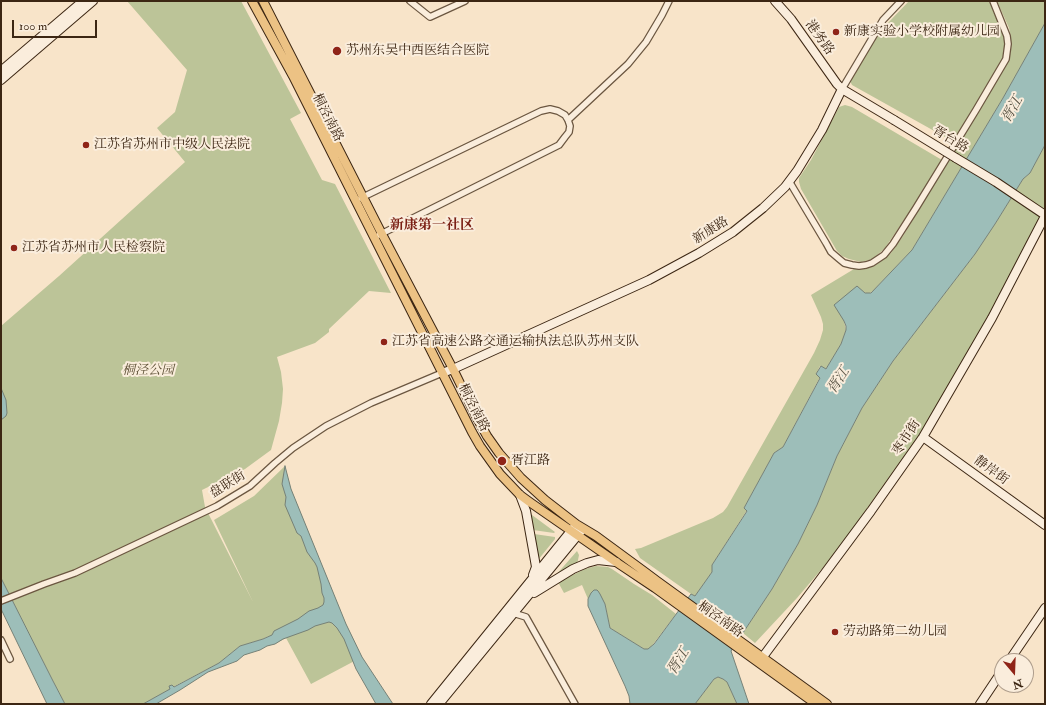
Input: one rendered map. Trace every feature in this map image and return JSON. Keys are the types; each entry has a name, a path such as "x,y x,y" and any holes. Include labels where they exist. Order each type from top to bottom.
{"main road":[{"name":"桐泾南路","path":"252,1 292,76 355,201 378,235 453,369 476,418 499,453 528,486 541,497 657,581 679,601"},
{"name":"桐泾南路","path":"263,1 363,197 378,235 442,373 480,446 500,474 520,495 616,562 679,601 740,645 816,704"},
{"name":"桐泾南路","path":"740,645 762,658 827,704"}],"street":[{"path":"1,71 83,1"},
{"path":"1,80 93,1"},
{"path":"410,1 430,17 465,1"},
{"path":"568,120 628,64 646,42 669,1"},
{"name":"港务路","path":"775,1 791,19 842,89"},
{"name":"新康路","path":"442,373 649,280 699,253 733,232 749,220 775,197 789,181 822,130 842,89 883,20 901,1"},
{"path":"789,181 831,252 844,263 852,265 866,265 878,260 884,255 893,244 916,208 1006,59 1008,44 993,1"},
{"name":"胥台路","path":"842,89 996,182 1045,215"},
{"path":"355,201 541,111 550,109 565,115 570,126 569,132 566,138 559,145 378,235"},
{"name":"枣市街","path":"762,658 871,511 923,437 992,318 1045,215"},
{"name":"盘联街","path":"1,601 75,573 217,506 250,486 293,448 326,426 371,403 442,373"},
{"name":"静岸街","path":"923,437 1045,525"},
{"path":"520,495 526,511 536,568 532,580"},
{"path":"431,704 532,580 580,526"},
{"path":"439,704 525,599 574,533"},
{"path":"525,599 545,585 584,564 596,560 616,562"},
{"path":"1014,653 1045,608"},
{"path":"513,613 526,617 575,704"},
{"path":"1,640 10,659"},
{"path":"980,704 994,683"}],"green space":[{"name":"桐泾公园","path":"127,1 241,1 301,113 290,119 322,180 335,184 391,293 369,291 329,329 329,332 315,343 277,357 283,389 279,421 271,450 245,469 202,490 205,507 253,602 214,520 254,496 285,466 291,489 346,624 362,657 311,684 286,638 275,644 269,636 240,646 219,663 173,687 172,685 169,686 171,689 143,704 65,704 1,578 1,326 59,276 185,162 157,128 175,112 187,70"},
{"path":"909,1 989,1 1004,36 1006,43 1005,53 954,142 852,85 850,81 853,71 886,25"},
{"path":"997,1 1045,1 1045,23 1003,98 912,250 873,291 868,294 862,291 844,321 846,330 841,344 826,369 820,366 816,374 820,377 783,447 774,453 744,508 747,510 712,565 712,572 695,596 691,594 640,558 635,549 641,548 713,518 723,512 727,507 820,340 823,324 811,295 854,269 869,267 877,264 891,253 903,236 1007,64 1011,51 1011,37 1009,28"},
{"path":"845,105 852,107 942,160 917,201 885,248 873,259 861,262 842,256 837,251 801,189 799,182 799,178 811,160 839,107"},
{"path":"1045,145 1045,213 984,327 929,421 856,524 826,564 755,643 743,633 772,589 798,544 817,505 837,456 862,408 893,361 975,254 1023,179 1030,173"},
{"path":"532,515 555,532 533,530"},
{"path":"534,534 555,537 538,560"},
{"path":"577,551 579,555 577,565 556,575"},
{"path":"596,566 608,567 612,569 652,595 676,614 648,649 644,649 610,628 605,604 589,597 588,599 582,585 564,593 558,582 585,569"},
{"path":"718,677 727,682 737,704 695,704 714,679"}],"water":[{"name":"胥江","path":"1045,23 1045,145 1030,173 1023,179 975,254 893,361 862,408 837,456 817,505 798,544 772,589 731,651 749,704 737,704 727,682 718,677 714,679 695,704 630,704 625,686 588,606 588,599 591,593 594,590 597,590 600,594 605,604 610,628 644,649 648,649 654,644 691,594 695,596 712,572 712,565 747,511 744,508 774,453 783,447 820,378 816,374 821,366 826,369 841,344 846,326 834,305 857,286 865,293 871,293 912,250 1003,98"},
{"path":"1,388 6,400 7,413 1,420"},
{"path":"285,466 291,489 346,624 362,657 393,704 376,704 356,669 344,639 337,628 329,622 315,626 283,639 275,644 244,655 237,661 208,672 156,704 143,704 170,689 169,686 172,685 174,687 219,663 240,646 272,635 274,631 298,619 309,611 323,605 324,598 317,567 307,552 301,536 297,533 285,505 286,497 282,484"},
{"path":"1,578 65,704 47,704 1,609"}],"place":[{"name":"新康实验小学校附属幼儿园","path":"836,32"},
{"name":"苏州东吴中西医结合医院","path":"337,51"},
{"name":"江苏省苏州市中级人民法院","path":"86,145"},
{"name":"江苏省苏州市人民检察院","path":"14,248"},
{"name":"江苏省高速公路交通运输执法总队苏州支队","path":"384,342"},
{"name":"胥江路","path":"502,461"},
{"name":"劳动路第二幼儿园","path":"835,632"}],"district":[{"name":"新康第一社区","path":"432,226"}]}
